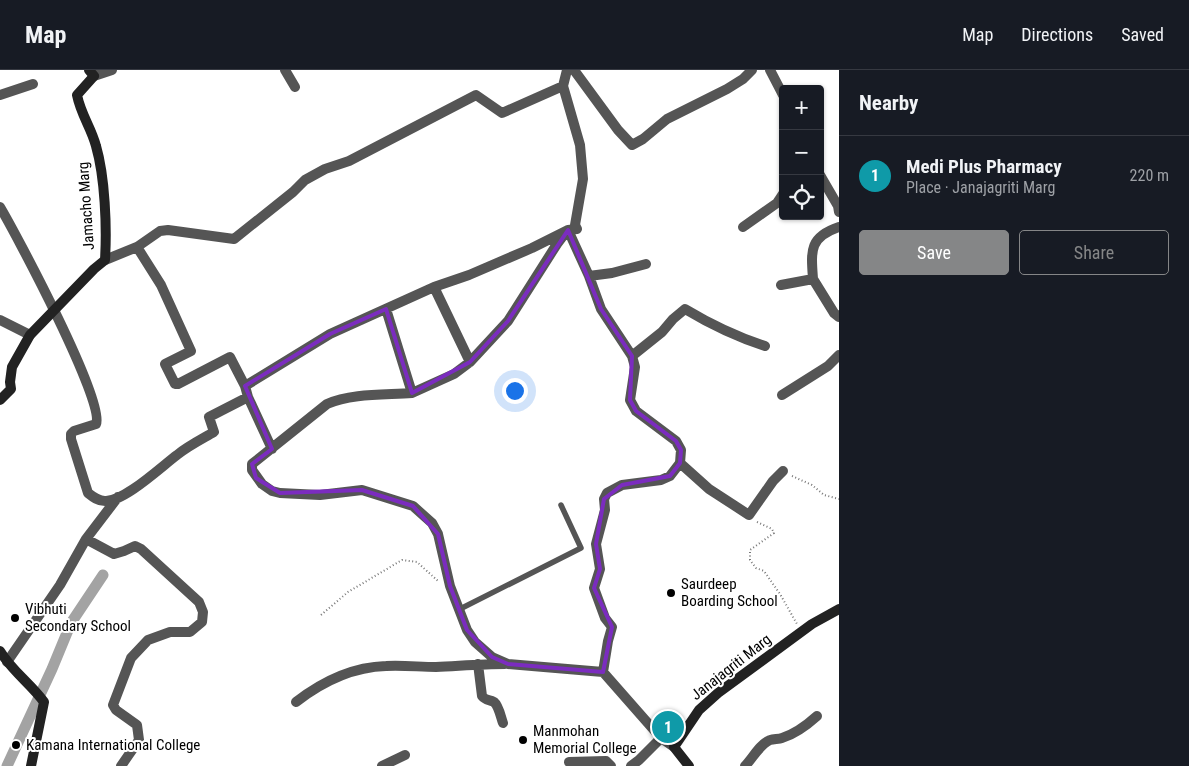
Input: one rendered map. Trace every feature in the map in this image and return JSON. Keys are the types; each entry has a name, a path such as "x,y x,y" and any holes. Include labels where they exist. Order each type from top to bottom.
{"street":[{"path":"92,73 112,70"},
{"path":"285,70 295,87"},
{"path":"0,207 18,237 55,311 94,402 98,420 96,424 74,431 71,434 88,493 95,499 106,502 143,482 178,454 214,432 209,417 330,334 434,287 469,275 568,230 577,228 575,225 583,179 580,145 563,86 567,70"},
{"path":"574,70 618,130 632,145 643,139 667,119 743,79 752,70"},
{"path":"770,70 779,87"},
{"name":"Jamacho Marg","path":"0,400 11,389 12,367 30,335 105,260 106,237 102,174 96,146 81,112 77,96 92,73"},
{"path":"0,95 33,84"},
{"path":"105,260 137,247 160,231 168,230 234,239 293,192 305,180 325,169 349,161 476,94 502,113 563,86"},
{"path":"824,182 838,206 839,212"},
{"path":"743,227 779,200"},
{"path":"839,227 829,230 817,238 813,249 813,279 834,313 839,317"},
{"path":"568,230 590,276 601,309 632,356 635,367 630,400 636,411 676,441 681,450 680,463 670,476 662,480 622,485 607,493 604,499 605,510 596,544 600,569 594,588 605,618 612,627 603,672"},
{"path":"508,664 492,657 475,642 467,630 450,586 438,534 432,523 413,506 362,490 320,495 272,491 256,478 252,470 252,464 272,450 327,404 336,400 412,393 454,374 470,362 508,321 568,230"},
{"path":"137,247 161,285 191,351 165,364 175,384 230,357 272,450"},
{"path":"590,276 612,273 646,264"},
{"path":"782,285 813,279"},
{"path":"434,287 470,362"},
{"path":"386,309 412,393"},
{"path":"632,356 662,332 685,309 708,323 750,342 765,346"},
{"path":"0,320 30,335"},
{"path":"782,395 828,366 839,355"},
{"path":"680,463 709,488 749,515 773,481 783,471"},
{"path":"7,662 60,585 86,539 118,497"},
{"path":"86,539 114,554 135,546 141,549 199,602 203,612 202,622 190,632 170,632 148,640 131,658 113,705 116,710 137,725 139,740 121,766"},
{"name":"Janajagriti Marg","path":"674,746 699,710 712,698 802,631 839,609"},
{"path":"0,651 7,662 36,691 44,702 31,766"},
{"path":"478,664 482,696 484,699 494,702 503,723"},
{"path":"296,702 321,684 335,677 362,669 388,666 436,667 508,664 603,672 661,738 674,746 688,766"},
{"path":"745,766 758,749 770,740 784,738 804,727 817,716"},
{"path":"631,766 661,738"},
{"path":"382,766 405,755"},
{"path":"569,762 606,761 611,766"}],"lane":[{"path":"458,610 581,548 561,505"}],"path":[{"path":"783,471 812,485 824,495 839,499"},
{"path":"749,515 761,525 772,529 774,533 750,550 750,560 756,568 764,571 802,631"},
{"path":"320,615 348,592 402,560 416,562 444,587 450,586"}],"highlighted area":[{"path":"568,230 601,309 632,356 630,400 636,411 676,441 681,450 680,463 670,476 622,485 604,499 596,544 600,569 594,588 612,627 603,672 508,664 492,657 467,630 450,586 438,534 413,506 362,490 280,493 256,478 252,464 272,449 245,386 330,334 386,309 412,393 470,362 508,321"}],"waterway":[{"path":"7,766 71,623 103,575"}],"place":[{"name":"Saurdeep Boarding School","path":"671,593"},
{"name":"Vibhuti Secondary School","path":"15,618"},
{"name":"Medi Plus Pharmacy","path":"668,727"},
{"name":"Manmohan Memorial College","path":"523,740"},
{"name":"Kamana International College","path":"16,745"}]}
